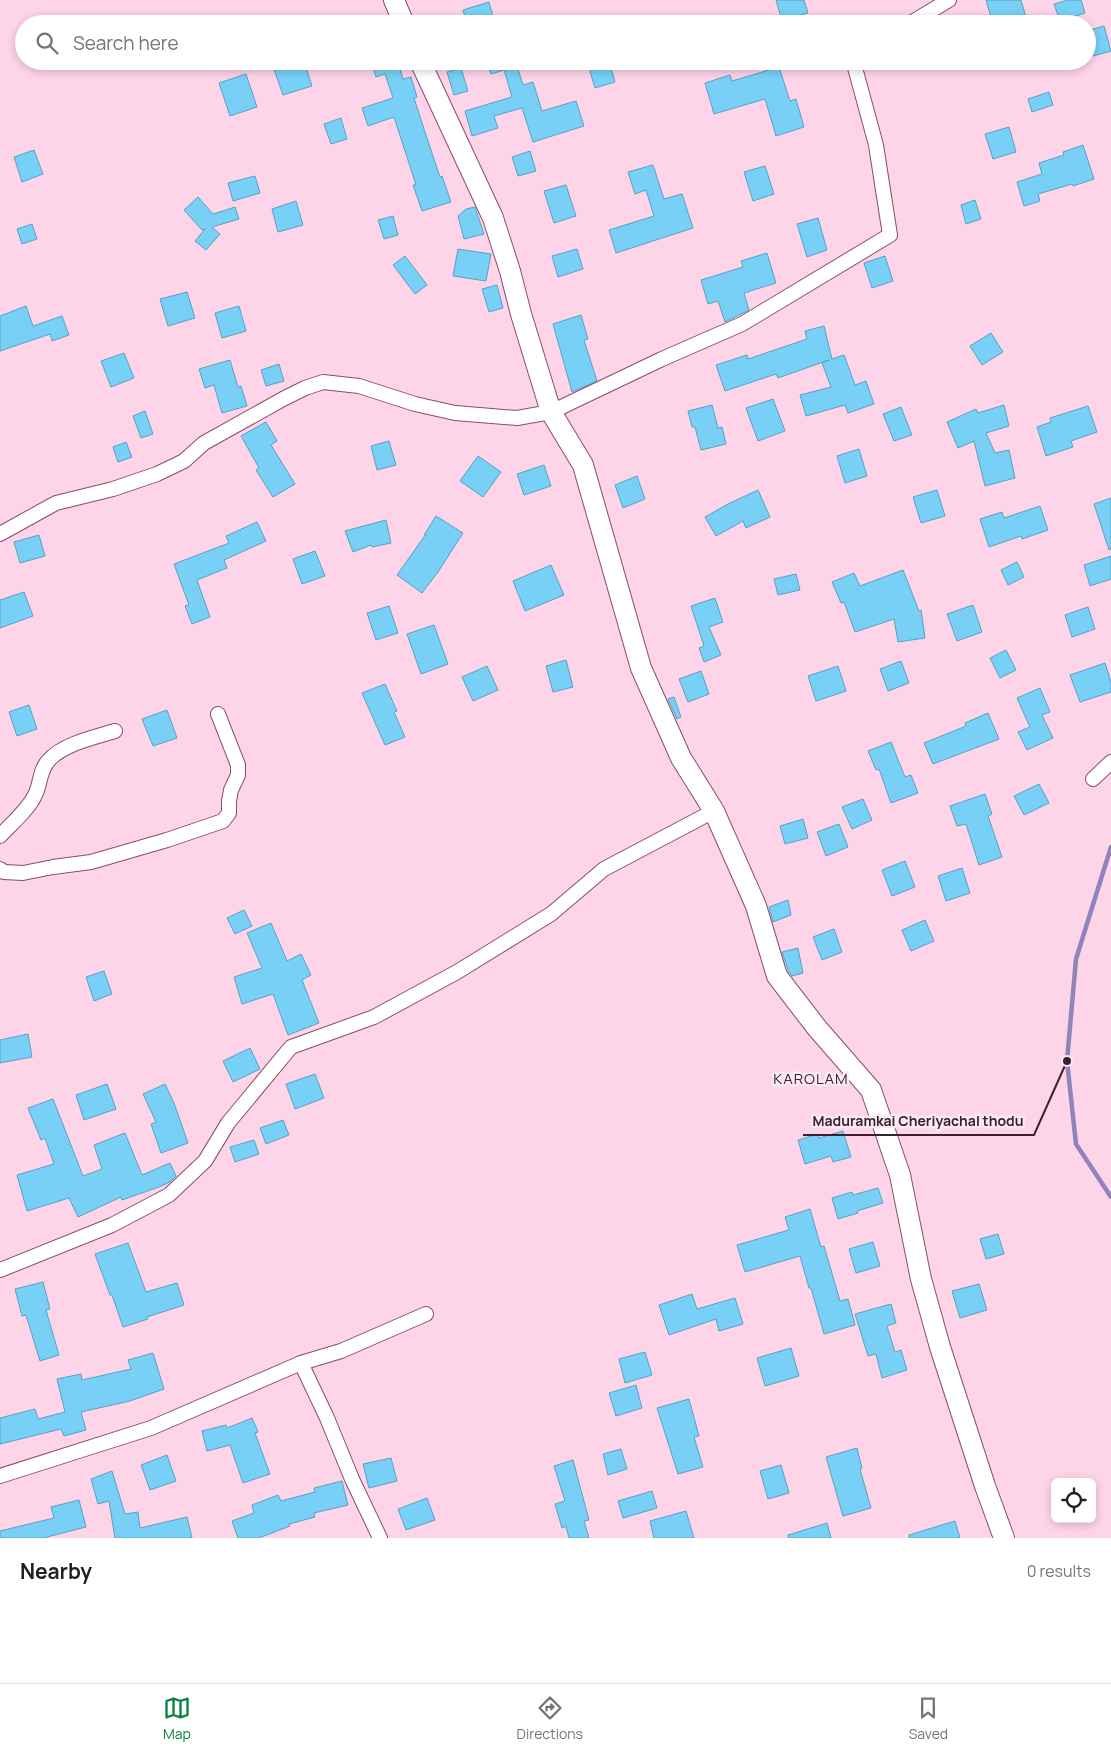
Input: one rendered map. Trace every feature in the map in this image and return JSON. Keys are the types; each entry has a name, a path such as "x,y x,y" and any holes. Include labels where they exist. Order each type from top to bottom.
{"main road":[{"path":"394,0 400,15"},
{"path":"424,70 493,218 551,412 583,465 642,668 681,758 714,811 756,906 777,976 817,1028 871,1090 900,1175 921,1279 940,1347 1004,1538"}],"street":[{"path":"924,15 949,0"},
{"path":"0,534 56,503 113,489 157,474 184,461 204,443 283,399 305,388 323,382 359,386 415,404 456,413 517,418 551,412 662,359 742,324 890,235 876,144 856,70"},
{"path":"0,870 23,873 91,862 167,840 223,821 229,813 229,802 238,775 238,765 218,714"},
{"path":"0,836 36,794 41,772 49,760 62,750 81,741 115,730"},
{"path":"1093,779 1111,762"},
{"path":"0,1270 112,1225 169,1196 204,1161 228,1123 290,1047 374,1017 457,972 551,914 604,869 714,811"},
{"path":"0,1476 151,1428 301,1363 341,1351 426,1314"},
{"path":"301,1363 380,1538"}],"building":[{"path":"776,0 804,0 808,13 802,15 780,15"},
{"path":"986,0 1021,0 1025,15 990,15"},
{"path":"1068,0 1081,0 1085,13 1079,15 1058,15 1054,4"},
{"path":"489,2 493,15 464,15 463,10"},
{"path":"1104,26 1111,51 1096,55 1096,28"},
{"path":"274,70 307,70 312,86 283,95"},
{"path":"374,70 400,70 403,79 411,77 417,97 414,98 440,177 442,176 451,202 422,211 413,185 416,185 394,117 368,126 362,108 393,98 385,74 376,77"},
{"path":"462,70 468,91 454,95 447,72"},
{"path":"489,70 504,70 491,74"},
{"path":"504,70 518,70 523,85 533,82 542,111 576,101 584,126 533,142 522,108 494,116 498,128 472,136 465,111 512,97"},
{"path":"590,70 612,70 615,82 595,88"},
{"path":"769,70 780,70 790,101 796,99 804,127 776,136 765,99 714,114 705,83 730,75 732,81"},
{"path":"246,74 257,107 230,116 219,83"},
{"path":"1049,92 1053,105 1032,112 1028,99"},
{"path":"341,118 347,139 331,144 324,124"},
{"path":"1009,127 1016,152 993,159 985,134"},
{"path":"1083,145 1094,179 1038,194 1040,201 1024,206 1017,182 1042,174 1039,163 1064,155 1063,152"},
{"path":"34,150 43,174 22,182 14,157"},
{"path":"530,151 536,171 518,176 512,157"},
{"path":"653,165 664,199 682,194 693,228 616,253 609,230 654,216 646,190 635,194 628,172"},
{"path":"765,166 774,194 753,201 744,172"},
{"path":"255,176 260,193 233,201 228,183"},
{"path":"566,185 576,216 554,223 544,191"},
{"path":"198,197 213,214 235,207 239,219 212,227 220,234 206,250 195,241 205,229 202,230 184,210"},
{"path":"975,200 981,219 966,224 961,205"},
{"path":"296,201 303,225 278,232 272,209"},
{"path":"475,207 484,234 464,239 458,216 466,209"},
{"path":"393,216 398,235 384,239 378,220"},
{"path":"818,218 827,250 807,257 797,224"},
{"path":"32,224 37,239 22,244 17,229"},
{"path":"458,249 491,254 486,281 453,276"},
{"path":"577,249 583,269 558,277 552,256"},
{"path":"767,253 776,283 744,293 749,310 725,322 718,301 708,304 701,280 743,267 741,261"},
{"path":"405,256 427,285 415,294 393,265"},
{"path":"885,256 893,281 872,288 864,263"},
{"path":"497,285 503,308 489,312 482,289"},
{"path":"187,292 195,318 168,326 160,299"},
{"path":"26,306 33,326 62,316 69,335 52,341 50,334 0,351 0,316"},
{"path":"239,306 246,331 222,338 215,313"},
{"path":"581,315 588,339 584,340 597,381 572,392 553,324"},
{"path":"824,326 832,359 844,355 855,385 866,381 874,404 848,413 845,405 806,416 800,395 831,387 822,363 829,360 778,378 776,374 725,391 716,365 747,355 748,359 807,339 805,331"},
{"path":"991,333 1003,352 982,365 970,346"},
{"path":"124,353 134,378 111,387 101,361"},
{"path":"230,360 238,387 241,386 247,406 222,413 214,385 205,388 199,369"},
{"path":"279,364 284,381 266,386 261,370"},
{"path":"773,399 785,431 758,441 746,408"},
{"path":"712,405 718,428 722,427 726,444 701,450 695,427 692,427 688,411"},
{"path":"1004,405 1009,426 986,433 995,453 1009,450 1015,478 985,486 974,441 958,448 947,422 976,409 978,413"},
{"path":"1088,406 1097,432 1071,441 1073,447 1046,456 1037,427 1051,422 1050,418"},
{"path":"901,407 912,435 894,441 883,414"},
{"path":"145,411 153,434 141,438 133,416"},
{"path":"266,422 277,441 271,445 295,484 273,497 256,470 259,468 241,436"},
{"path":"389,441 396,465 377,470 371,446"},
{"path":"126,442 132,457 118,462 113,447"},
{"path":"859,449 867,476 845,483 837,456"},
{"path":"478,456 501,472 483,497 460,481"},
{"path":"544,465 551,486 524,495 517,474"},
{"path":"637,476 645,499 623,508 615,485"},
{"path":"758,490 770,517 746,528 743,521 716,536 705,517"},
{"path":"937,490 945,516 921,523 913,497"},
{"path":"1111,498 1111,549 1109,550 1094,504"},
{"path":"1040,506 1048,530 1022,539 1021,536 989,547 980,519 1002,512 1004,518"},
{"path":"436,516 463,533 422,593 397,575 426,534 424,535"},
{"path":"386,520 391,543 372,547 371,545 353,552 345,531"},
{"path":"257,522 266,541 224,560 227,568 197,580 210,617 192,624 185,606 189,605 174,564 229,543 226,536"},
{"path":"39,535 45,556 20,563 14,542"},
{"path":"315,551 325,576 302,584 293,559"},
{"path":"1111,556 1111,579 1090,586 1084,565"},
{"path":"1017,562 1024,577 1008,585 1001,570"},
{"path":"551,565 564,595 525,611 513,581"},
{"path":"903,570 919,611 921,610 925,638 898,642 894,619 855,632 844,602 841,603 832,582 854,573 860,586"},
{"path":"796,574 800,590 778,595 774,579"},
{"path":"24,592 33,616 0,628 0,600"},
{"path":"715,598 723,622 709,627 721,655 704,662 699,648 704,646 691,606"},
{"path":"973,605 982,632 957,641 947,614"},
{"path":"389,606 398,633 376,640 367,613"},
{"path":"1088,607 1095,629 1072,637 1065,615"},
{"path":"434,625 448,664 421,674 407,634"},
{"path":"1006,650 1016,670 1000,678 990,658"},
{"path":"566,660 573,687 553,692 546,666"},
{"path":"901,661 909,683 888,691 880,669"},
{"path":"1105,663 1111,682 1111,692 1080,702 1070,675"},
{"path":"487,666 498,690 473,701 462,677"},
{"path":"838,666 846,691 816,701 808,676"},
{"path":"701,671 709,694 688,702 679,679"},
{"path":"385,684 397,711 394,712 405,737 385,745 362,693"},
{"path":"1040,688 1050,712 1042,715 1053,738 1027,750 1018,732 1030,727 1017,698"},
{"path":"674,697 681,717 677,719 668,699"},
{"path":"29,705 37,729 17,736 9,712"},
{"path":"167,710 177,738 153,746 142,719"},
{"path":"988,713 999,739 933,764 924,743 966,726 965,723"},
{"path":"891,742 905,777 911,775 918,793 891,803 879,769 876,770 868,751"},
{"path":"1039,784 1049,803 1024,815 1014,796"},
{"path":"985,794 992,814 988,816 1002,857 979,865 966,824 957,826 950,806"},
{"path":"863,799 872,820 852,829 842,807"},
{"path":"803,819 808,838 785,844 780,826"},
{"path":"839,824 848,847 826,856 817,832"},
{"path":"905,861 915,887 892,896 882,870"},
{"path":"962,868 970,893 946,901 938,876"},
{"path":"788,900 791,915 773,922 769,907"},
{"path":"244,910 252,926 235,934 227,918"},
{"path":"925,920 934,941 911,951 902,930"},
{"path":"271,923 287,961 301,954 311,975 302,980 319,1023 288,1035 273,994 242,1004 234,977 262,968 247,933"},
{"path":"834,929 842,952 822,960 813,937"},
{"path":"798,948 803,973 792,976 782,952"},
{"path":"104,971 112,994 94,1001 86,977"},
{"path":"28,1034 32,1057 0,1063 0,1040"},
{"path":"250,1048 260,1069 233,1082 223,1061"},
{"path":"315,1074 324,1098 295,1109 286,1084"},
{"path":"107,1084 116,1109 84,1120 76,1095"},
{"path":"165,1084 188,1143 161,1153 151,1124 156,1122 143,1094"},
{"path":"53,1099 83,1176 102,1169 94,1145 125,1133 142,1175 170,1163 176,1176 170,1182 159,1187 122,1200 121,1197 78,1217 69,1198 27,1211 17,1175 54,1164 45,1138 41,1140 28,1108"},
{"path":"283,1120 289,1135 266,1144 260,1128"},
{"path":"843,1131 851,1157 833,1162 831,1156 805,1164 798,1140 818,1134 819,1138"},
{"path":"254,1140 259,1154 235,1162 230,1147"},
{"path":"878,1188 883,1203 838,1219 832,1198 852,1192 853,1195"},
{"path":"810,1209 821,1247 824,1246 840,1301 848,1299 855,1325 824,1334 800,1256 745,1272 737,1245 789,1230 785,1217"},
{"path":"998,1234 1004,1254 986,1259 980,1239"},
{"path":"873,1242 880,1266 856,1273 849,1249"},
{"path":"128,1243 146,1292 177,1283 184,1305 123,1327 95,1254"},
{"path":"43,1282 50,1309 46,1310 59,1355 40,1361 26,1315 22,1316 15,1289"},
{"path":"979,1284 987,1310 960,1318 952,1291"},
{"path":"692,1294 697,1309 735,1298 743,1324 719,1331 716,1319 669,1335 659,1305"},
{"path":"891,1304 896,1323 887,1326 895,1352 901,1350 907,1370 882,1378 876,1354 868,1356 855,1314"},
{"path":"791,1348 799,1376 765,1386 757,1358"},
{"path":"645,1352 652,1375 625,1383 619,1359"},
{"path":"153,1353 164,1389 130,1401 81,1412 86,1430 64,1436 61,1429 0,1444 0,1418 35,1409 38,1419 65,1412 57,1379 81,1374 82,1380 131,1369 128,1360"},
{"path":"636,1385 642,1408 616,1416 609,1393"},
{"path":"689,1399 699,1436 694,1437 703,1467 678,1474 657,1408"},
{"path":"252,1418 258,1432 255,1433 270,1474 243,1483 230,1445 207,1451 202,1431 226,1425 227,1428"},
{"path":"857,1448 862,1468 860,1469 871,1508 843,1516 826,1457"},
{"path":"621,1449 627,1469 608,1475 603,1454"},
{"path":"167,1455 176,1481 150,1490 141,1465"},
{"path":"391,1458 397,1481 369,1488 363,1464"},
{"path":"573,1460 589,1520 584,1521 589,1538 569,1538 566,1526 562,1528 555,1504 565,1501 554,1466"},
{"path":"781,1465 789,1493 768,1499 760,1471"},
{"path":"112,1471 125,1514 138,1512 140,1528 187,1517 192,1538 115,1538 109,1501 98,1504 91,1479"},
{"path":"342,1481 348,1505 314,1513 315,1517 289,1524 290,1526 259,1538 238,1538 232,1521 254,1513 252,1505 278,1495 281,1501 315,1492 314,1488"},
{"path":"652,1491 657,1508 623,1518 618,1501"},
{"path":"427,1498 435,1520 406,1530 398,1509"},
{"path":"79,1500 86,1527 43,1538 0,1538 0,1531 54,1518 51,1507"},
{"path":"686,1511 694,1538 654,1538 650,1521"},
{"path":"955,1521 960,1538 909,1538 909,1535"},
{"path":"827,1523 831,1538 788,1538 788,1535"}],"waterway":[{"path":"1111,847 1076,959 1067,1061 1076,1144 1111,1197"}],"place":[{"name":"Maduramkai Cheriyachal thodu","path":"1067,1061"}],"district":[{"name":"KAROLAM","path":"811,1079"}]}
